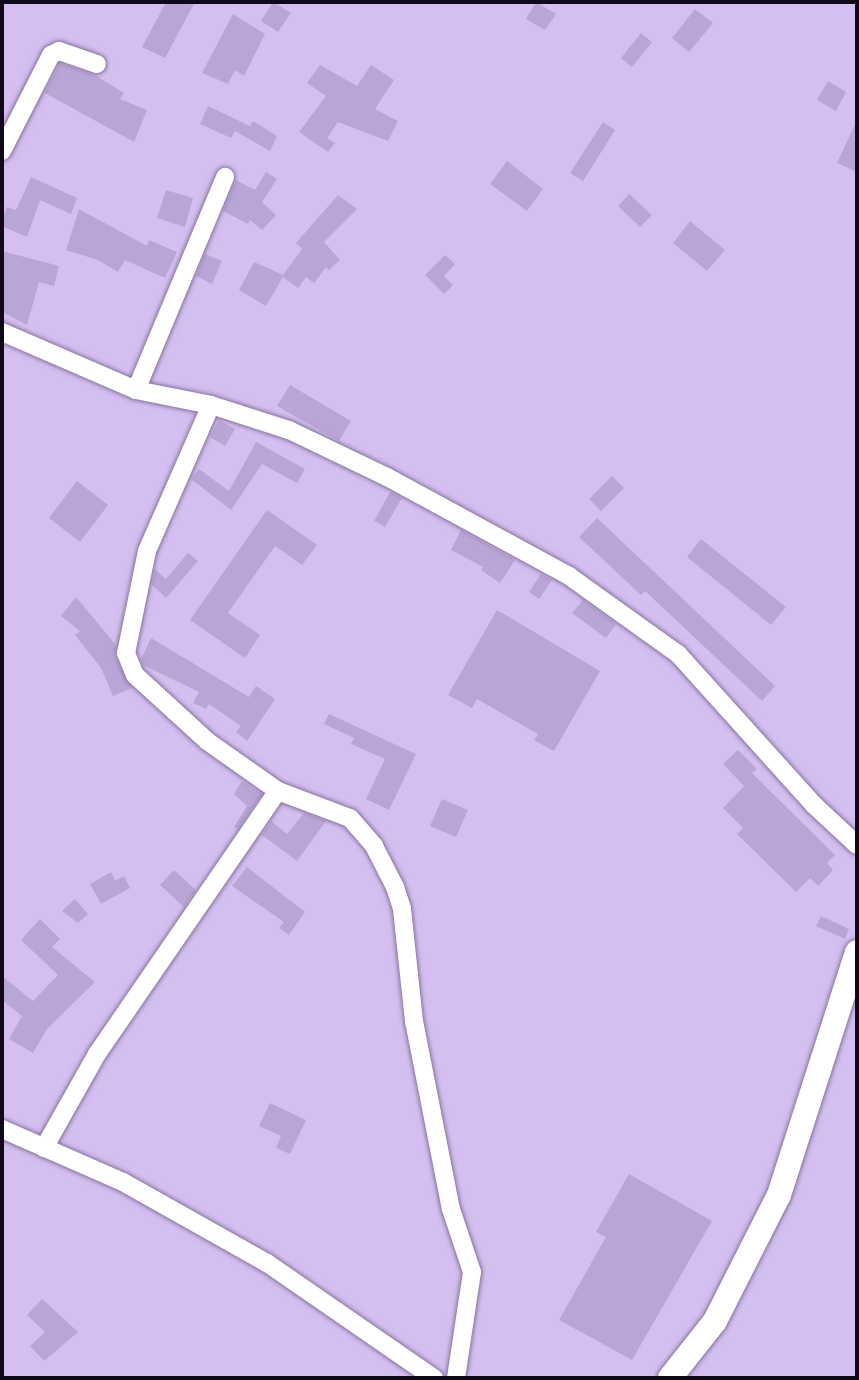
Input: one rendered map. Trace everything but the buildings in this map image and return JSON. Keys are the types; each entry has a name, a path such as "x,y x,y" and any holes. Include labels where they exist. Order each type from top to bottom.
{"street":[{"path":"2,151 51,55 59,51 97,64"},
{"path":"136,390 225,177"},
{"path":"2,332 136,390 211,405 289,430 387,477 628,614 678,654 814,805 857,845"},
{"path":"211,405 146,551 126,653 135,675 187,723 278,791 350,818 374,846 402,909 414,1021 451,1209 472,1272 456,1378"},
{"path":"44,1148 97,1054 278,791"},
{"path":"670,1378 715,1321 779,1195 857,952"},
{"path":"2,1129 123,1182 267,1263 434,1378"}]}
